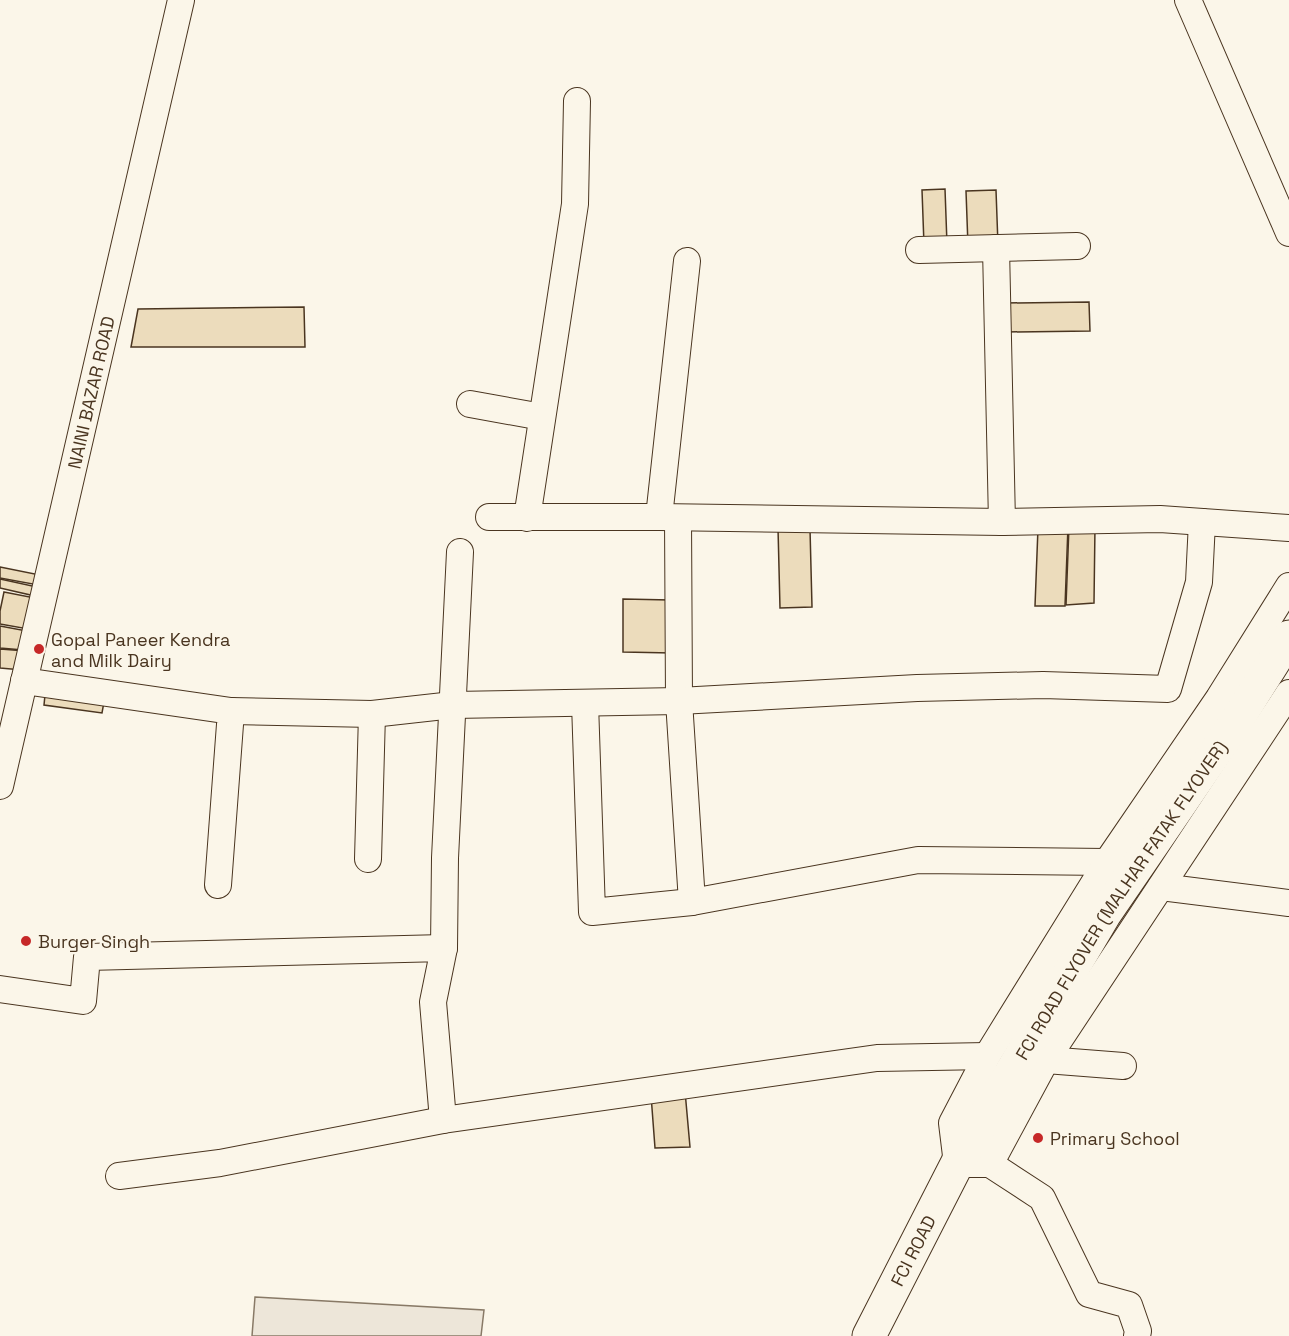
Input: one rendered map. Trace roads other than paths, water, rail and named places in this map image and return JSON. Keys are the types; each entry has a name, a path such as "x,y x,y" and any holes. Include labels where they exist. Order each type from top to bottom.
{"main road":[{"name":"FCI ROAD FLYOVER (MALHAR FATAK FLYOVER)","path":"957,1164 1104,915 1234,725 1289,637"},
{"name":"FCI ROAD","path":"869,1336 957,1164"}],"street":[{"name":"NAINI BAZAR ROAD","path":"0,786 181,0"},
{"path":"1188,0 1289,233"},
{"path":"527,518 575,204 577,101"},
{"path":"919,250 1077,246"},
{"path":"996,248 1002,522"},
{"path":"687,261 669,518 692,902"},
{"path":"470,404 542,417"},
{"path":"489,517 1002,522 1160,519 1289,528"},
{"path":"24,681 231,711 372,714 453,705 679,701 929,688 1043,685 1168,689 1199,582 1202,522"},
{"path":"443,1120 433,1002 444,948 460,552"},
{"path":"1137,1336 1138,1330 1130,1305 1089,1294 1042,1198 990,1164 957,1164 952,1123 987,1056 1107,862 1219,698 1289,586"},
{"path":"990,1164 1046,1060 1289,694"},
{"path":"585,703 592,912 692,902 918,860 1107,862"},
{"path":"218,885 231,711"},
{"path":"368,859 372,714"},
{"path":"1161,887 1289,903"},
{"path":"0,990 82,1001 87,957 444,948"},
{"path":"119,1176 220,1163 443,1120 877,1058 987,1056"},
{"path":"1046,1060 1123,1066"}],"place":[{"name":"Gopal Paneer Kendra and Milk Dairy","path":"39,649"},
{"name":"Burger Singh","path":"26,941"},
{"name":"Primary School","path":"1038,1138"}]}
